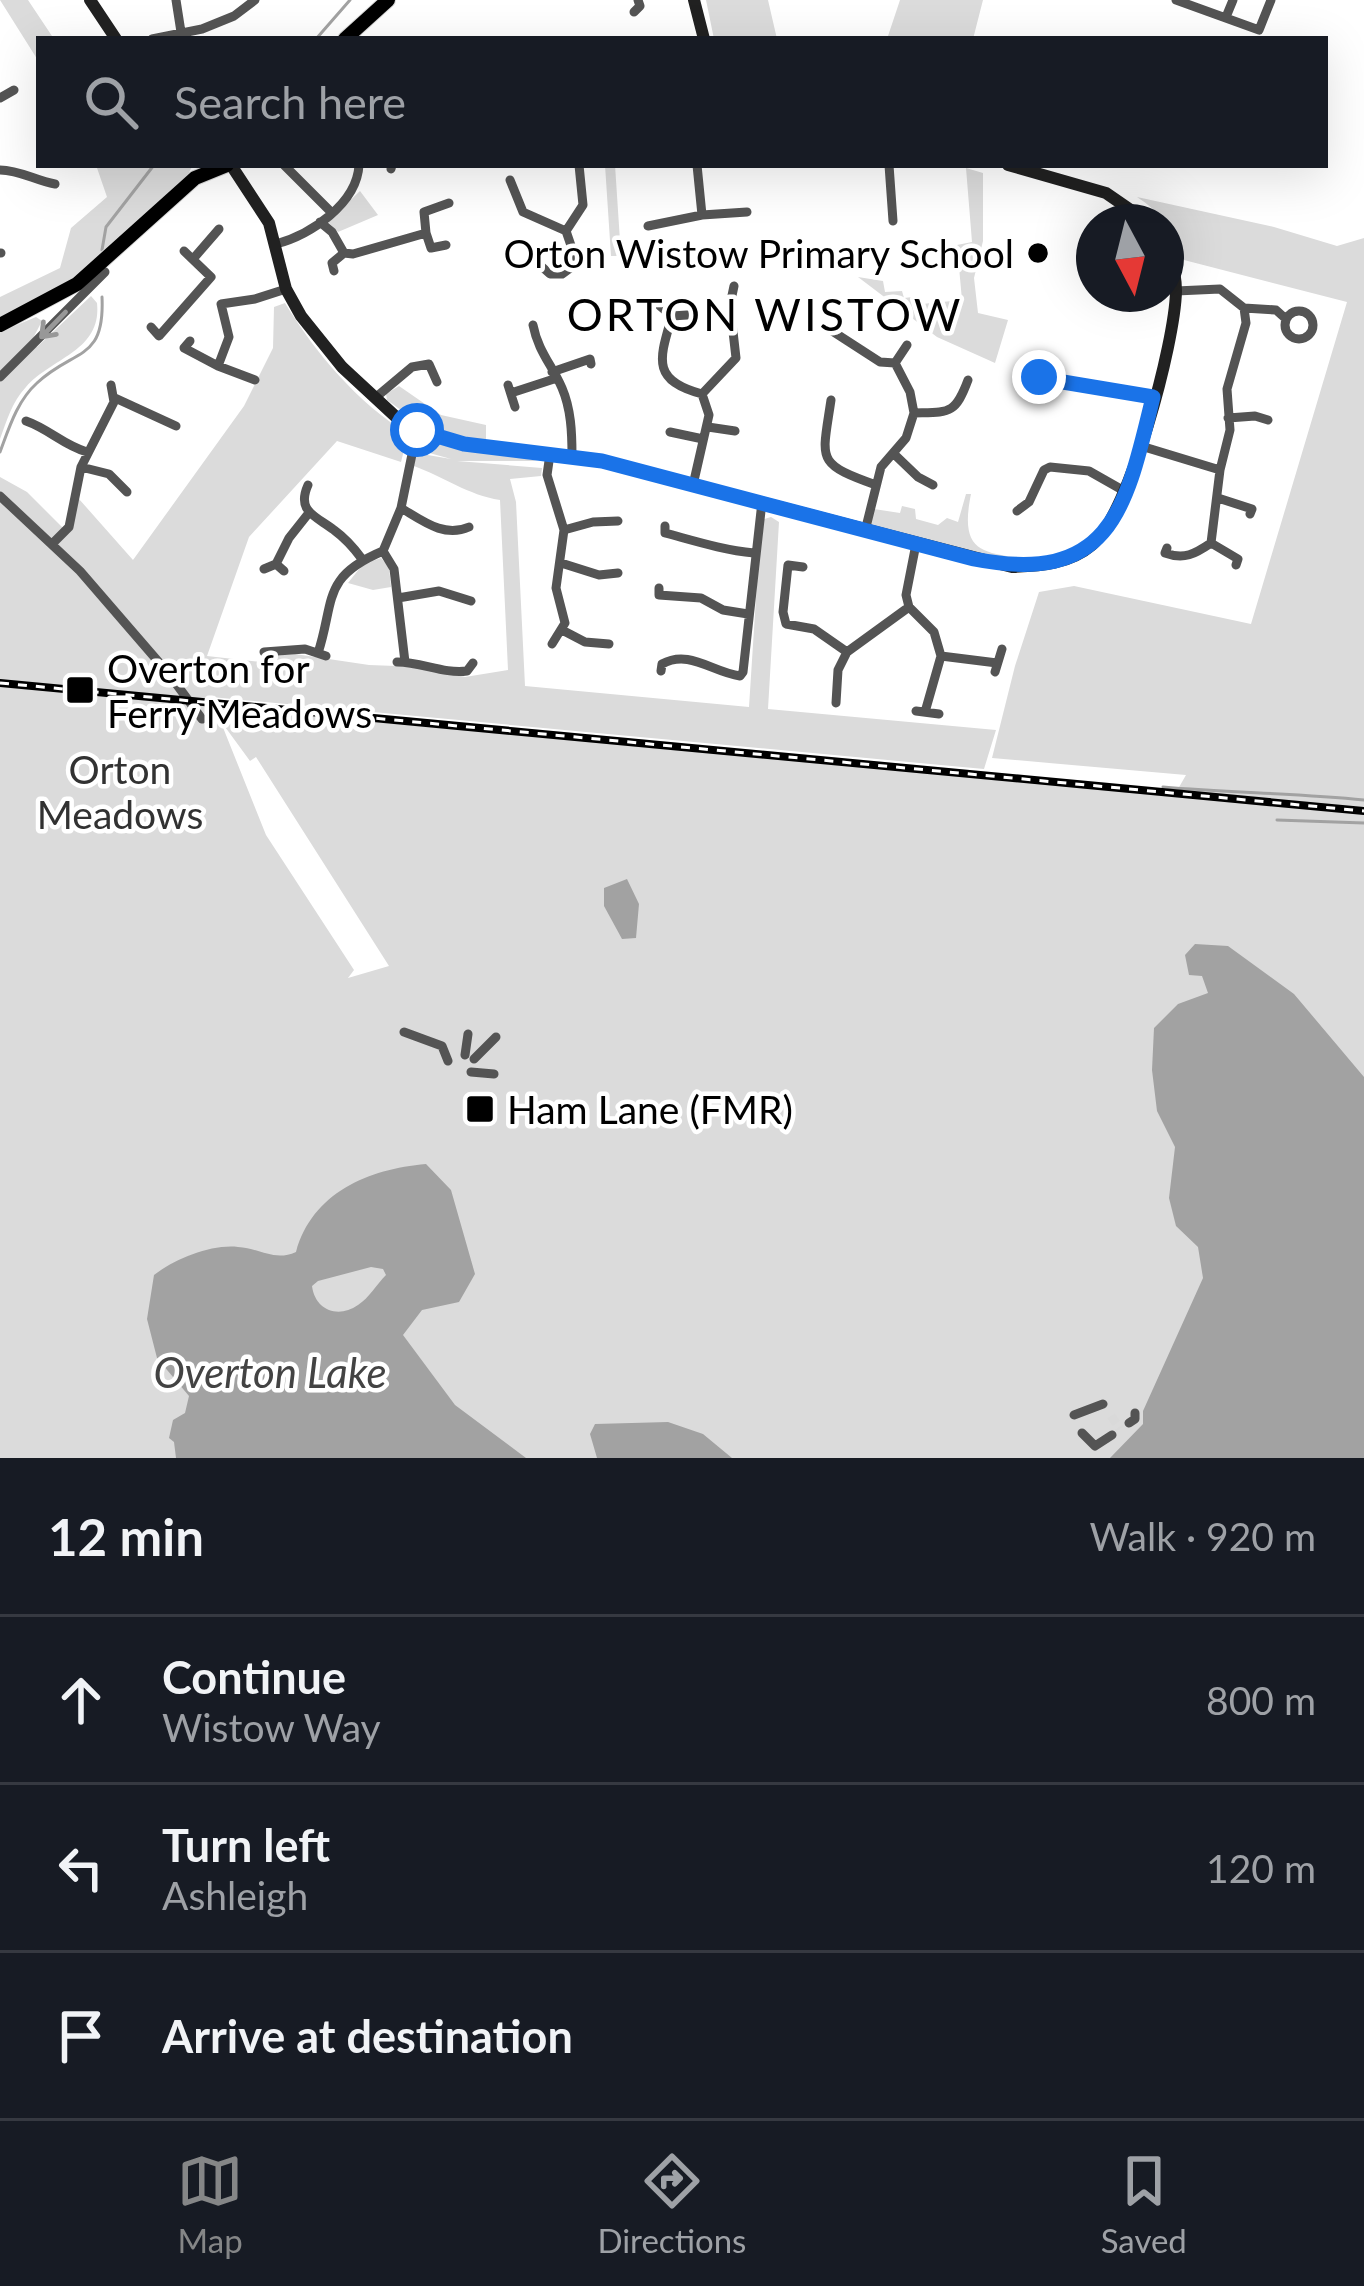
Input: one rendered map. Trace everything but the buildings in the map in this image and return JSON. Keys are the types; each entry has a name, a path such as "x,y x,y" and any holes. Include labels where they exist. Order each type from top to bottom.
{"main road":[{"path":"348,36 388,0"},
{"path":"0,325 104,271 216,169"}],"street":[{"path":"90,0 114,36"},
{"path":"176,0 181,32"},
{"path":"164,36 234,16 255,0"},
{"path":"694,0 703,36"},
{"path":"1176,0 1259,30 1271,0"},
{"path":"1226,17 1233,0"},
{"path":"0,98 14,90"},
{"path":"287,168 331,212"},
{"path":"276,244 304,236 331,212 355,188 358,168"},
{"path":"566,231 583,205 579,168"},
{"path":"697,168 703,214"},
{"path":"889,168 893,221"},
{"path":"1019,168 1106,193 1122,204"},
{"path":"216,169 269,223 286,289 311,329 375,398 417,430 464,444 572,456 1012,566 1059,562 1092,545 1108,528 1141,446 1172,312"},
{"path":"0,170 15,170 55,184"},
{"path":"516,184 521,216 566,231 582,265 562,274 550,274 542,266"},
{"path":"446,245 430,251 424,212 449,203"},
{"path":"654,220 703,214 741,217"},
{"path":"320,222 344,253"},
{"path":"218,366 229,337 221,304 211,277 188,255 217,226 230,239"},
{"path":"334,271 332,263 344,253 426,233"},
{"path":"373,248 378,261"},
{"path":"0,377 104,271"},
{"path":"158,334 211,277"},
{"path":"701,394 736,358 730,305 734,286"},
{"path":"198,289 221,304 286,289"},
{"path":"1184,291 1220,289 1244,308 1268,308 1286,319"},
{"path":"660,306 672,316 687,315"},
{"path":"1167,548 1165,553 1178,557 1193,555 1211,543 1230,430 1227,389 1246,323 1244,308"},
{"path":"672,316 661,356 663,372 670,382 701,394 709,415 693,485"},
{"path":"532,325 573,429 572,456"},
{"path":"829,329 880,362 895,363"},
{"path":"190,341 184,348 255,380"},
{"path":"895,363 907,345"},
{"path":"435,351 429,364 437,382"},
{"path":"515,407 509,389 590,359 591,364"},
{"path":"865,531 881,466 906,438 914,413 910,392 895,363"},
{"path":"375,398 414,366 429,364"},
{"path":"914,413 952,409 960,403 968,380"},
{"path":"1057,381 1153,397"},
{"path":"111,385 116,398 176,426"},
{"path":"53,543 69,526 81,467 116,398"},
{"path":"831,400 824,440 827,459 838,471 876,485"},
{"path":"1228,418 1268,420"},
{"path":"26,421 87,452"},
{"path":"708,427 735,431"},
{"path":"264,652 305,649 322,654 331,594 362,560 383,551 401,508 417,430"},
{"path":"670,432 703,440"},
{"path":"1141,446 1220,470"},
{"path":"550,454 547,475 564,530 556,588 565,614 562,630 552,644"},
{"path":"893,454 933,485"},
{"path":"81,467 125,484"},
{"path":"1017,511 1033,505 1044,470 1050,467 1089,471 1126,492"},
{"path":"308,485 303,498 308,514 341,536 362,560"},
{"path":"0,496 53,543 169,674 202,719"},
{"path":"1218,498 1252,510"},
{"path":"660,665 675,657 693,659 740,676 746,667 762,502"},
{"path":"401,508 445,531 455,533 469,527"},
{"path":"264,569 280,568 289,538 308,514"},
{"path":"564,530 613,517"},
{"path":"665,533 725,551 754,553"},
{"path":"1211,543 1238,560"},
{"path":"916,544 907,578 909,607 934,632 941,656 921,712 939,714"},
{"path":"383,551 394,569 401,662 426,663 454,672 467,671 472,663"},
{"path":"561,563 613,578"},
{"path":"802,567 788,565 782,612 786,624 814,629 847,652"},
{"path":"398,598 439,591 471,601"},
{"path":"659,595 701,598 723,610 748,614"},
{"path":"836,703 838,670 847,652 909,607"},
{"path":"562,630 572,638 605,647"},
{"path":"941,656 966,656 996,668 1002,649"},
{"path":"404,1032 442,1046 448,1061"},
{"path":"468,1034 470,1057 496,1037"},
{"path":"471,1072 494,1074"},
{"path":"1075,1415 1105,1407"},
{"path":"1082,1432 1098,1448 1112,1435"}],"green space":[{"path":"0,0 28,0 52,36 36,36 36,57"},
{"path":"706,0 768,0 776,36 713,36"},
{"path":"900,0 983,0 974,36 888,36"},
{"path":"97,168 191,168 186,178 76,276 0,318 0,297 60,268 71,228 107,197"},
{"path":"605,168 615,168 621,256 611,256"},
{"path":"966,168 983,173 983,241 974,278 978,313 1008,320 995,363 937,337 858,277 883,281 885,292 902,291 904,298 921,296 922,304 962,300 957,245 972,242"},
{"path":"360,191 378,215 338,232 328,222"},
{"name":"Orton Meadows","path":"1184,207 1337,246 1364,238 1364,1458 0,1458 0,477 27,492 69,534 79,499 133,560 244,406 273,348 274,307 285,303 339,376 408,434 401,462 337,441 249,537 207,656 261,662 262,657 295,654 423,667 465,677 508,670 500,500 414,466 416,453 451,459 415,449 428,440 538,461 457,461 542,468 541,476 510,479 516,502 525,686 749,707 761,520 771,517 779,522 768,709 996,730 984,769 211,697 215,707 1174,796 1186,775 992,758 1039,592 1074,586 1251,624 1347,302 1184,260","holes":["220,720 250,761 256,757 389,966 348,978 354,970 266,835"]},
{"path":"91,296 97,303 92,332 74,352 26,387 0,439 0,332 36,317 42,321 31,342 37,347"},
{"path":"399,386 441,415 486,425 486,441 434,427 399,408 386,394"},
{"path":"966,494 971,494 968,528 978,546 1000,555 1032,559 1032,563 1012,563 869,525 874,509 900,513 902,506 915,509 916,519 938,525 947,518 958,522"},
{"path":"381,558 389,567 391,587 373,590 348,583 363,564"}],"water":[{"path":"627,879 639,904 636,938 622,939 604,906 604,888"},
{"path":"1195,944 1228,946 1294,994 1364,1077 1364,1458 1110,1458 1143,1424 1143,1411 1203,1278 1198,1247 1176,1226 1169,1198 1175,1147 1157,1111 1152,1070 1154,1028 1178,1004 1208,993 1202,976 1189,975 1185,955"},
{"name":"Overton Lake","path":"426,1164 451,1190 475,1274 459,1302 422,1310 403,1335 455,1405 526,1458 176,1458 169,1438 173,1420 185,1413 189,1396 157,1358 147,1319 154,1275 183,1258 216,1248 246,1248 281,1256 296,1252 304,1231 329,1200 364,1178","holes":["371,1267 383,1269 386,1275 366,1299 350,1309 329,1310 314,1294 312,1286 318,1281"]},
{"path":"668,1422 703,1434 732,1458 597,1458 590,1434 595,1424"}],"waterway":[{"path":"319,36 350,0"},
{"path":"102,250 106,227 152,168"},
{"path":"0,452 30,390 93,344 102,318 102,297"},
{"path":"1163,787 1364,800"},
{"path":"1277,820 1364,823"}],"tunnel":[{"path":"1111,1416 1120,1429"}],"railway":[{"path":"0,683 1364,811"}],"place":[{"name":"Orton Wistow Primary School","path":"1038,253"},
{"name":"Overton for Ferry Meadows","path":"80,690"},
{"name":"Ham Lane (FMR)","path":"480,1109"}],"district":[{"name":"ORTON WISTOW","path":"765,314"}],"route":[{"path":"417,430 464,444 602,461 974,559 1034,566 1071,558 1108,528 1136,464 1153,397 1057,381 1047,388 1041,386 1039,377"}]}
